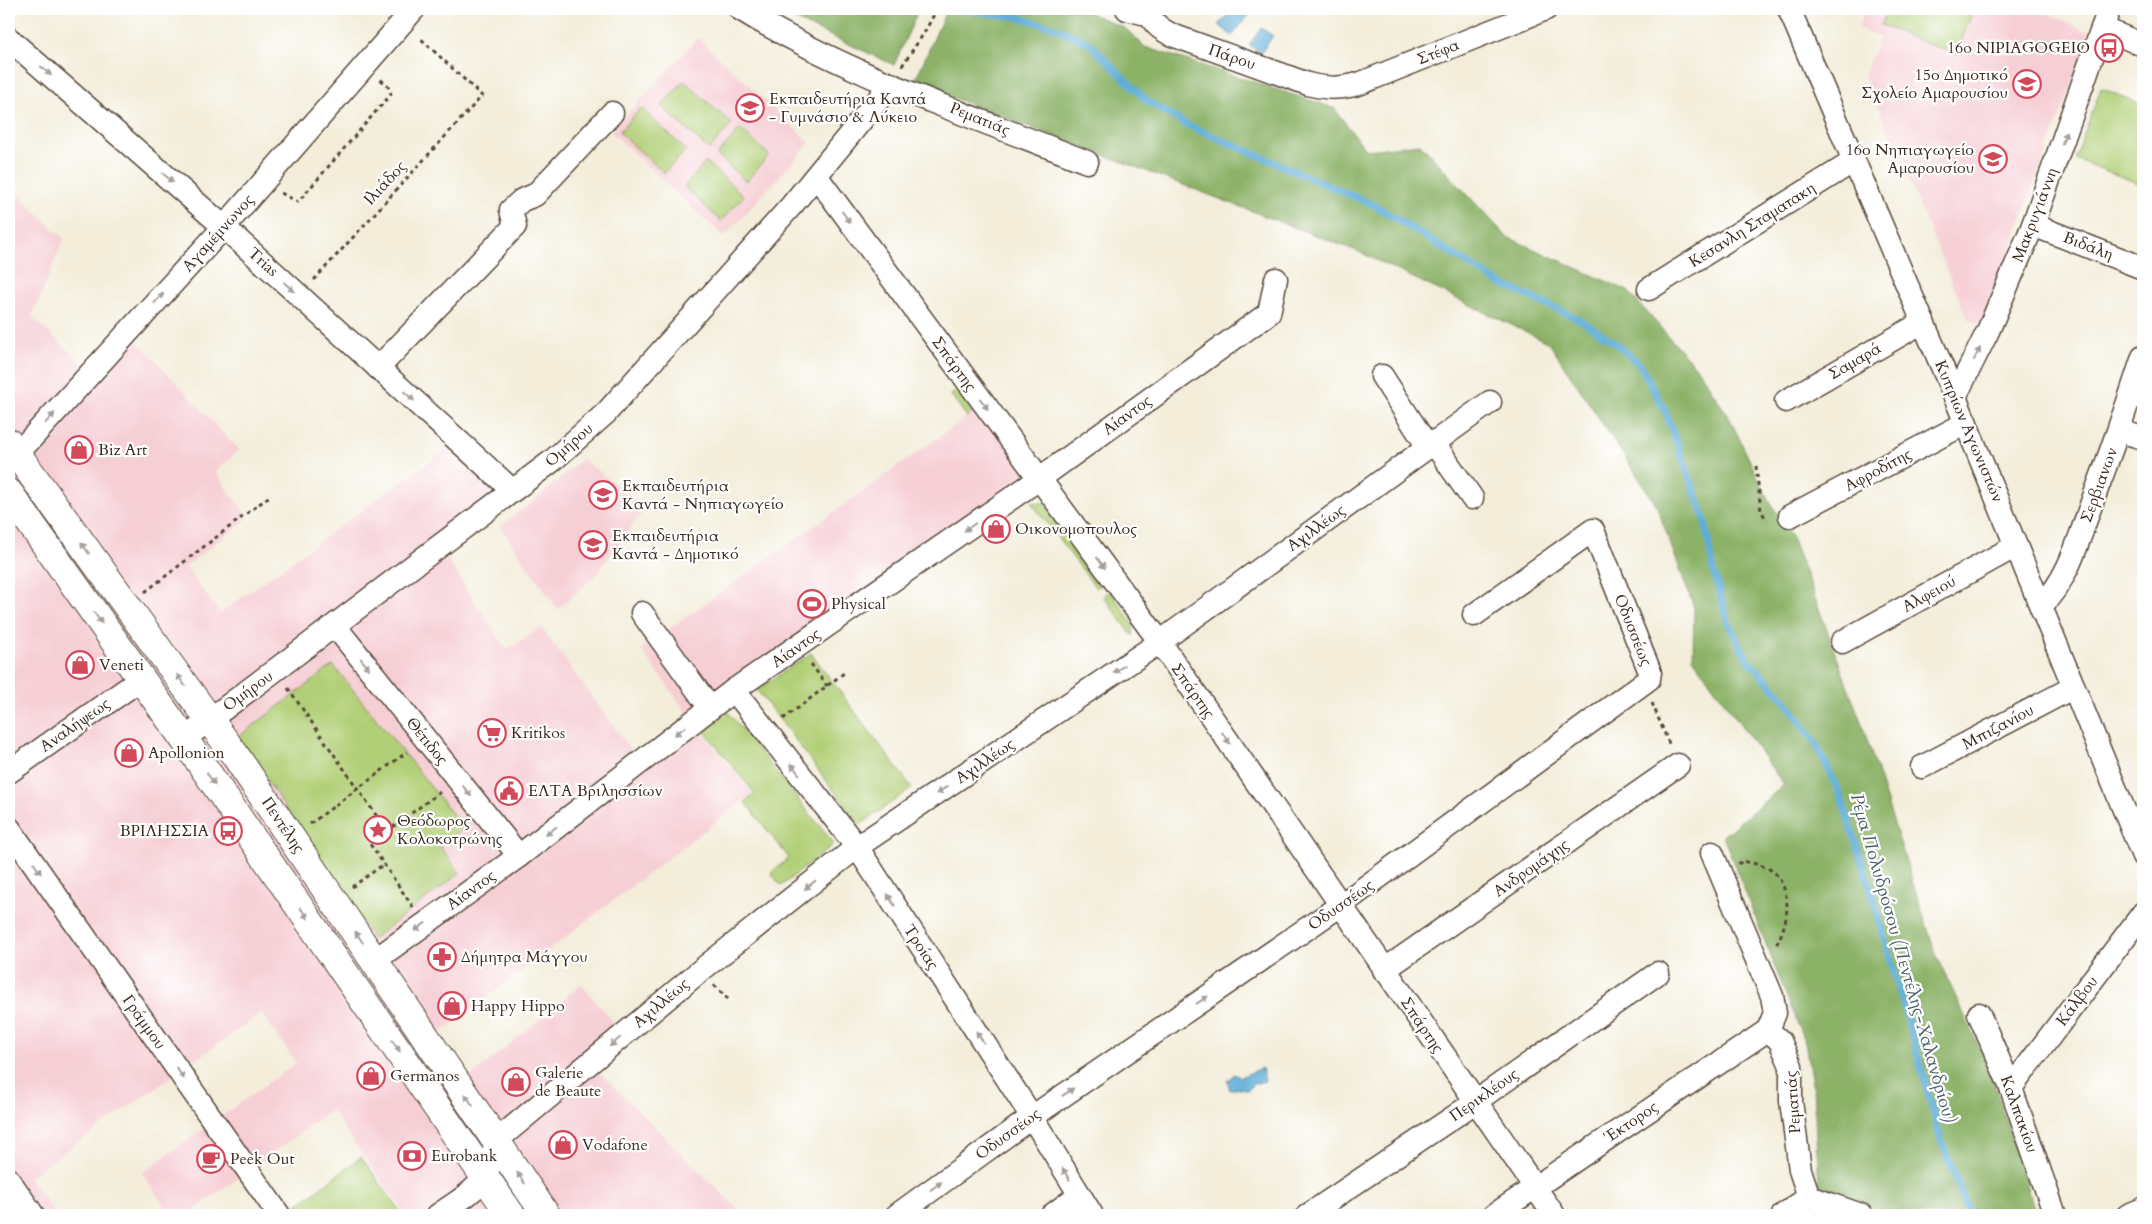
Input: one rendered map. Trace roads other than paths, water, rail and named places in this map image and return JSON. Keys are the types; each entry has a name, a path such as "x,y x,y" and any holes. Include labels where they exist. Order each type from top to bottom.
{"main road":[{"name":"Πεντέλης","path":"13,448 209,719 375,960 546,1215"},
{"name":"Πεντέλης","path":"9,493 184,738 511,1215"}],"street":[{"name":"Αγαμέμνωνος","path":"13,448 224,227 414,9"},
{"name":"Ρεματιάς","path":"740,9 784,36 891,84 1087,162"},
{"path":"1127,9 1150,12"},
{"name":"Στέφα","path":"1327,89 1347,88 1361,83 1546,9"},
{"name":"Κυπρίων Αγωνιστών","path":"1789,9 1966,423 2143,856"},
{"name":"Πάρου","path":"1150,12 1158,27 1172,35 1308,84 1327,89"},
{"name":"Μακρυγιάννη","path":"1955,397 1988,331 2033,225 2104,14 2143,45"},
{"name":"Trias","path":"9,40 224,227 512,490"},
{"name":"Ομήρου","path":"184,738 552,461 606,413 817,177 891,84"},
{"path":"378,368 515,226 511,210 522,200 535,195 612,113"},
{"name":"Κεσανλη Σταματακη","path":"1649,289 1854,161"},
{"name":"Σπάρτης","path":"817,177 1160,642 1474,1102 1554,1215"},
{"name":"Βιδάλη","path":"2033,225 2143,268"},
{"name":"Αίαντος","path":"375,960 519,856 734,690 1038,479 1269,313 1276,279"},
{"name":"Σαμαρά","path":"1786,401 1923,322"},
{"name":"Σερβιανων","path":"2041,606 2052,595 2066,573 2119,431 2143,356"},
{"path":"1382,376 1431,445 1472,498"},
{"name":"Αχιλλέως","path":"496,1141 700,970 857,847 1160,642 1490,402"},
{"name":"Αφροδίτης","path":"1790,516 1966,423"},
{"path":"2119,431 2143,438"},
{"name":"Οδυσσέως","path":"897,1215 1032,1117 1341,906 1649,680 1650,672 1593,530 1474,615"},
{"name":"Αλφειού","path":"1842,642 2016,546"},
{"path":"642,613 710,708"},
{"name":"Θέτιδος","path":"335,626 519,856"},
{"name":"Αναλήψεως","path":"9,772 141,679"},
{"name":"Μπιζανίου","path":"1922,767 2074,687"},
{"name":"Τροίας","path":"734,690 857,847 1032,1117 1092,1215"},
{"name":"Ανδρομάχης","path":"1384,970 1678,765"},
{"name":"Γράμμου","path":"9,828 279,1215"},
{"path":"1712,853 1774,1003 1773,1021 1768,1030"},
{"name":"Κάλβου","path":"2011,1088 2143,913"},
{"name":"Περικλέους","path":"1308,1215 1658,973"},
{"name":"Καλπακίου","path":"1979,1014 2011,1088 2055,1215"},
{"name":"Ρεματιάς","path":"1768,1030 1780,1040 1791,1066 1791,1101 1800,1170 1809,1197"},
{"name":"Έκτορος","path":"1494,1215 1768,1030"},
{"path":"438,1215 464,1197 486,1177 493,1160 496,1141"},
{"path":"9,1180 34,1215"},
{"path":"1052,1215 1079,1195"},
{"path":"1783,1215 1809,1197 1862,1215"},
{"path":"2128,1215 2143,1209"}],"water":[{"path":"1233,9 1244,9 1250,14 1232,36 1219,25"},
{"path":"1261,28 1273,36 1261,53 1249,45"},
{"path":"1262,1068 1265,1081 1253,1084 1248,1090 1240,1088 1230,1090 1227,1080 1231,1079 1234,1074 1240,1077"}],"waterway":[{"name":"Ρέμα Πολυδρόσου (Πεντέλης-Χαλανδρίου)","path":"958,9 1017,17 1056,28 1089,43 1146,100 1185,124 1376,206 1499,283 1579,319 1614,342 1640,365 1665,411 1704,517 1714,572 1728,623 1748,660 1786,701 1816,744 1840,794 1871,890 1941,1140 1970,1215"}],"place":[{"name":"16o NIPIAGOGEIO","path":"2109,48"},
{"name":"15ο Δημοτικό Σχολείο Αμαρουσίου","path":"2027,84"},
{"name":"Εκπαιδευτήρια Καντά - Γυμνάσιο & Λύκειο","path":"750,108"},
{"name":"16ο Νηπιαγωγείο Αμαρουσίου","path":"1993,159"},
{"name":"Biz Art","path":"79,450"},
{"name":"Εκπαιδευτήρια Καντά - Νηπιαγωγείο","path":"603,495"},
{"name":"Οικονομοπουλος","path":"996,529"},
{"name":"Εκπαιδευτήρια Καντά - Δημοτικό","path":"593,545"},
{"name":"Physical","path":"812,604"},
{"name":"Veneti","path":"80,665"},
{"name":"Kritikos","path":"492,733"},
{"name":"Apollonion","path":"129,753"},
{"name":"ΕΛΤΑ Βριλησσίων","path":"509,791"},
{"name":"Θεόδωρος Κολοκοτρώνης","path":"378,830"},
{"name":"ΒΡΙΛΗΣΣΙΑ","path":"228,831"},
{"name":"Δήμητρα Μάγγου","path":"442,957"},
{"name":"Happy Hippo","path":"452,1006"},
{"name":"Germanos","path":"371,1076"},
{"name":"Galerie de Beaute","path":"516,1082"},
{"name":"Vodafone","path":"563,1145"},
{"name":"Eurobank","path":"412,1156"},
{"name":"Peek Out","path":"211,1159"}]}
